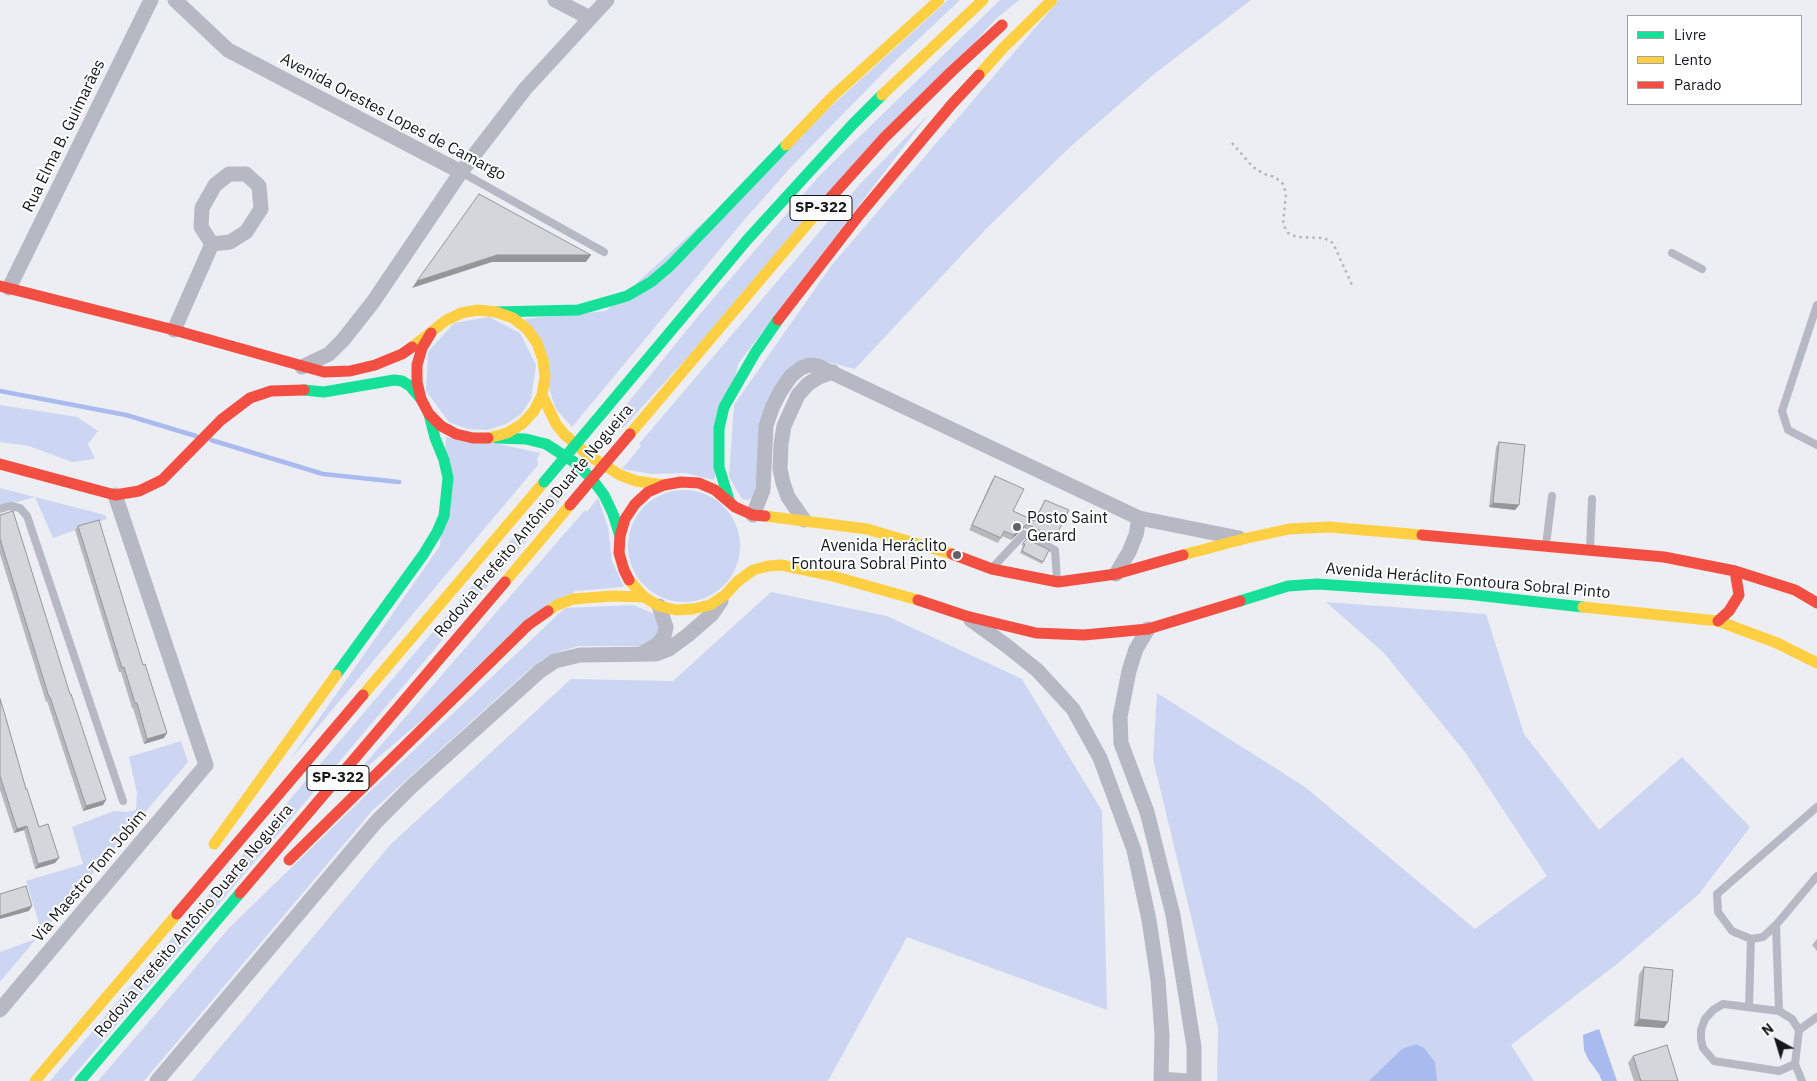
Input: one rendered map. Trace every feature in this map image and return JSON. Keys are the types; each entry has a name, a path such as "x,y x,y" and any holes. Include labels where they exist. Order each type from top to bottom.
{"main road":[{"path":"4,287 174,330 302,368 324,372 375,365 402,354 445,322 461,313 478,310 496,312 578,310 627,296 651,282 670,266 833,96 939,0"},
{"name":"Rodovia Prefeito Antônio Duarte Nogueira","path":"36,1081 747,240 852,125 983,0"},
{"path":"732,503 722,481 719,466 719,428 724,407 754,353 792,300 940,118 1003,48 1052,0"},
{"name":"Rodovia Prefeito Antônio Duarte Nogueira","path":"80,1081 570,505 795,237 884,138 951,72 1009,19"},
{"path":"490,438 507,433 522,424 534,411 542,395 545,377 544,360 537,343 526,329 512,318 496,312"},
{"path":"421,399 417,382 417,364 422,348 431,333"},
{"path":"0,464 115,495 139,491 162,480 221,420 250,398 271,391 324,392 385,380 394,380 402,381 410,386 421,399 429,414 448,478 444,516 437,532 423,555 209,851"},
{"path":"542,395 556,424 564,434 588,455 620,476 636,481 664,485"},
{"path":"429,414 441,426 456,434 473,438 526,439 546,444 574,462 592,479 604,495 620,536"},
{"path":"724,595 710,604 693,609 676,610 659,606 644,597 632,585 624,570 620,553 620,536 625,519 635,504 648,492 664,485 681,482 699,483 715,490 732,503 753,515 867,529 957,554 992,569 1058,582 1116,574 1243,539 1289,529 1329,527 1664,557 1735,571 1795,590 1817,603"},
{"name":"Avenida Heráclito Fontoura Sobral Pinto","path":"724,595 736,582 753,570 781,565 820,573 911,598 966,616 1036,633 1084,635 1148,630 1288,586 1317,584 1466,594 1718,621 1778,643 1817,663"},
{"path":"1718,621 1729,612 1739,595 1735,571"},
{"path":"280,869 528,625 540,616 556,605 573,599 612,596 644,597"},
{"path":"106,1050 252,896"},
{"path":"82,1026 168,907"}],"street":[{"name":"Rua Elma B. Guimarães","path":"4,287 151,0"},
{"name":"Avenida Orestes Lopes de Camargo","path":"175,0 228,50 461,172"},
{"path":"555,0 590,18"},
{"path":"302,368 329,354 342,340 373,302 461,172 525,89 607,0"},
{"path":"230,174 246,174 259,186 261,208 246,232 230,242 212,244 201,227 202,208 215,186 230,174"},
{"path":"174,330 212,244"},
{"path":"753,515 763,490 766,426 772,408 791,376 801,368 818,366 1139,518 1243,539"},
{"path":"804,520 788,497 783,483 780,461 784,426 798,395 808,384 819,377 833,372"},
{"name":"Via Maestro Tom Jobim","path":"0,1010 206,765 115,495"},
{"path":"1116,574 1129,552 1136,535 1139,518"},
{"path":"157,1081 376,822 411,787 540,671 555,661 580,655 656,654 669,649 712,614 724,595"},
{"path":"642,654 658,644 664,636 666,627 659,606"},
{"path":"966,616 1037,670 1073,710 1100,758 1134,850 1149,920 1158,980 1162,1035 1161,1080 1187,1081"},
{"path":"1148,630 1136,649 1129,671 1120,717 1121,743 1146,812 1173,915 1194,1047 1194,1081"}],"lane":[{"name":"Avenida Orestes Lopes de Camargo","path":"461,172 604,252"},
{"path":"1672,253 1702,269"},
{"path":"1817,305 1782,412 1788,430 1817,445"},
{"path":"1546,545 1552,496"},
{"path":"1590,550 1592,499"},
{"path":"0,509 10,506 20,508 27,516 123,801"},
{"path":"992,569 1024,534 1055,550 1058,582"},
{"path":"1817,807 1716,894 1718,912 1732,932 1751,939 1762,937 1776,925 1817,876"},
{"path":"1776,925 1779,1011"},
{"path":"1749,1007 1751,939"},
{"path":"1796,1064 1779,1071 1714,1061 1703,1048 1700,1040 1705,1019 1713,1010 1724,1004 1779,1011 1792,1019 1799,1030 1796,1064 1802,1081"},
{"path":"1799,1030 1817,1017"}],"path":[{"path":"1232,143 1253,167 1264,174 1276,177 1283,184 1286,194 1283,224 1288,233 1297,237 1324,238 1333,243 1352,285"}],"shaded area":[{"path":"948,0 960,0 888,68 792,166 745,219 572,427 556,409 525,319 606,311"},
{"path":"1000,0 1019,0 996,19 623,428 614,420 699,315 820,175"},
{"path":"1059,0 1251,0 1153,75 1069,148 986,229 855,369 819,360 807,361 761,426 753,498 748,500 742,499 729,477 734,405 831,266"},
{"path":"928,115 738,364 714,480 685,473 652,474 622,469 641,446 639,444 860,184"},
{"path":"489,317 520,333 536,365 531,399 521,414 506,424 487,430 468,429 449,422 426,391 428,352 454,323"},
{"path":"0,405 77,417 98,431 88,444 95,459 72,462 29,446 0,442"},
{"path":"446,437 499,444 540,453 537,459 538,465 290,760 440,546"},
{"path":"557,486 566,494 69,1081 50,1081"},
{"path":"0,488 35,497 0,507"},
{"path":"684,490 695,491 705,495 723,507 735,525 739,535 739,557 735,567 723,585 705,597 695,601 684,602 673,601 663,597 645,585 633,567 629,557 628,546 629,535 633,525 645,507 663,495 673,491"},
{"path":"35,497 105,515 107,519 53,538"},
{"path":"598,498 608,527 612,561 624,587 575,591 349,782 585,510 587,512"},
{"path":"771,592 887,616 1022,679 1102,811 1107,1010 907,937 828,1081 192,1081 391,844 571,679 673,681"},
{"path":"1326,602 1486,614 1524,734 1599,830 1682,757 1750,827 1699,894 1617,964 1511,1045 1534,1081 1217,1081 1218,1028 1153,759 1157,693 1305,787 1475,929 1547,876 1465,752 1384,653"},
{"path":"633,605 657,615 659,623 657,635 651,643 641,646 579,646 561,651 542,660 523,675 372,811 144,1081 98,1081 230,927 362,799 565,608"},
{"path":"181,741 188,762 42,933 26,881 83,864 72,827 114,811 126,812 136,810 137,793 129,757"},
{"path":"36,939 0,982 0,952"}],"water":[{"path":"1599,1029 1617,1081 1602,1081 1584,1050 1583,1035"},
{"path":"1416,1044 1424,1048 1435,1062 1437,1081 1369,1081 1402,1049"}],"building":[{"path":"479,194 591,255 497,255 417,281"},
{"path":"1499,442 1525,445 1519,505 1493,503"},
{"path":"995,476 1024,489 1013,511 1035,521 1045,500 1069,510 1055,538 1027,524 1014,535 1004,531 1001,538 972,525"},
{"path":"13,511 70,694 106,800 86,806 49,697 0,539 0,515"},
{"path":"99,520 143,665 145,664 167,733 147,739 137,703 135,703 124,667 122,668 78,526"},
{"path":"1027,539 1049,550 1043,562 1022,551 1025,544 1023,543"},
{"path":"0,699 39,827 48,824 59,858 38,864 27,826 17,829 0,776"},
{"path":"26,886 32,906 0,916 0,894"},
{"path":"1644,967 1673,970 1668,1022 1639,1019"},
{"path":"1667,1045 1678,1081 1641,1081 1633,1056"}],"waterway":[{"path":"0,391 126,415 196,436"},
{"path":"211,440 323,474 399,482"}],"traffic: fast":[{"path":"603,412 747,240 852,125 882,95"},
{"path":"496,312 578,310 627,296 651,282 670,266 786,145"},
{"path":"729,500 719,467 719,428 724,407 755,353 778,320"},
{"path":"304,390 324,392 394,380 402,381 410,386 421,399"},
{"path":"544,482 603,412"},
{"path":"336,675 423,555 444,516 448,478 429,414"},
{"path":"496,438 526,439 546,444 574,462 592,479 604,495 620,536"},
{"path":"1240,601 1288,586 1317,584 1466,594 1583,607"},
{"path":"80,1081 240,893"}],"traffic: slow":[{"path":"786,145 833,96 939,0"},
{"path":"882,95 983,0"},
{"path":"979,75 1003,48 1052,0"},
{"path":"630,434 815,215"},
{"path":"412,347 445,321 461,313 478,310 496,312 513,318 527,329 537,343 543,360 545,377 542,395 534,411 522,424 507,433 488,438"},
{"path":"542,395 556,424 564,434 588,455 620,475 636,481 664,485"},
{"path":"363,695 544,482"},
{"path":"505,582 570,505"},
{"path":"765,516 867,529 952,554"},
{"path":"1183,555 1289,529 1329,527 1422,535"},
{"path":"629,580 644,597 659,606 676,610 710,605 725,595 737,582 753,570 781,565 829,575 918,600"},
{"path":"548,611 557,605 573,599 612,596 644,597"},
{"path":"1583,607 1718,621 1777,643 1817,663"},
{"path":"214,844 336,675"},
{"path":"35,1081 177,914"}],"traffic: jam":[{"path":"815,215 884,138 1002,25"},
{"path":"778,320 860,214 952,104 979,75"},
{"path":"0,286 174,330 324,372 350,371 375,365 402,354 412,347"},
{"path":"431,333 422,348 417,365 417,382 421,399 429,414 441,426 456,434 473,438 488,438"},
{"path":"0,464 115,495 139,491 162,480 221,420 250,398 271,391 304,390"},
{"path":"570,505 630,434"},
{"path":"629,580 619,553 620,536 625,519 635,504 648,492 664,485 681,482 699,483 715,490 735,507 753,515 765,516"},
{"path":"1422,535 1664,557 1735,571 1795,590 1817,603"},
{"path":"952,554 992,569 1058,582 1116,574 1183,555"},
{"path":"1718,621 1729,611 1739,595 1735,571"},
{"path":"240,893 505,582"},
{"path":"918,600 966,616 1036,633 1084,635 1148,629 1240,601"},
{"path":"289,860 528,625 548,611"},
{"path":"177,914 363,695"}],"place":[{"name":"Posto Saint Gerard","path":"1017,527"},
{"name":"Avenida Heráclito Fontoura Sobral Pinto","path":"957,555"}]}
